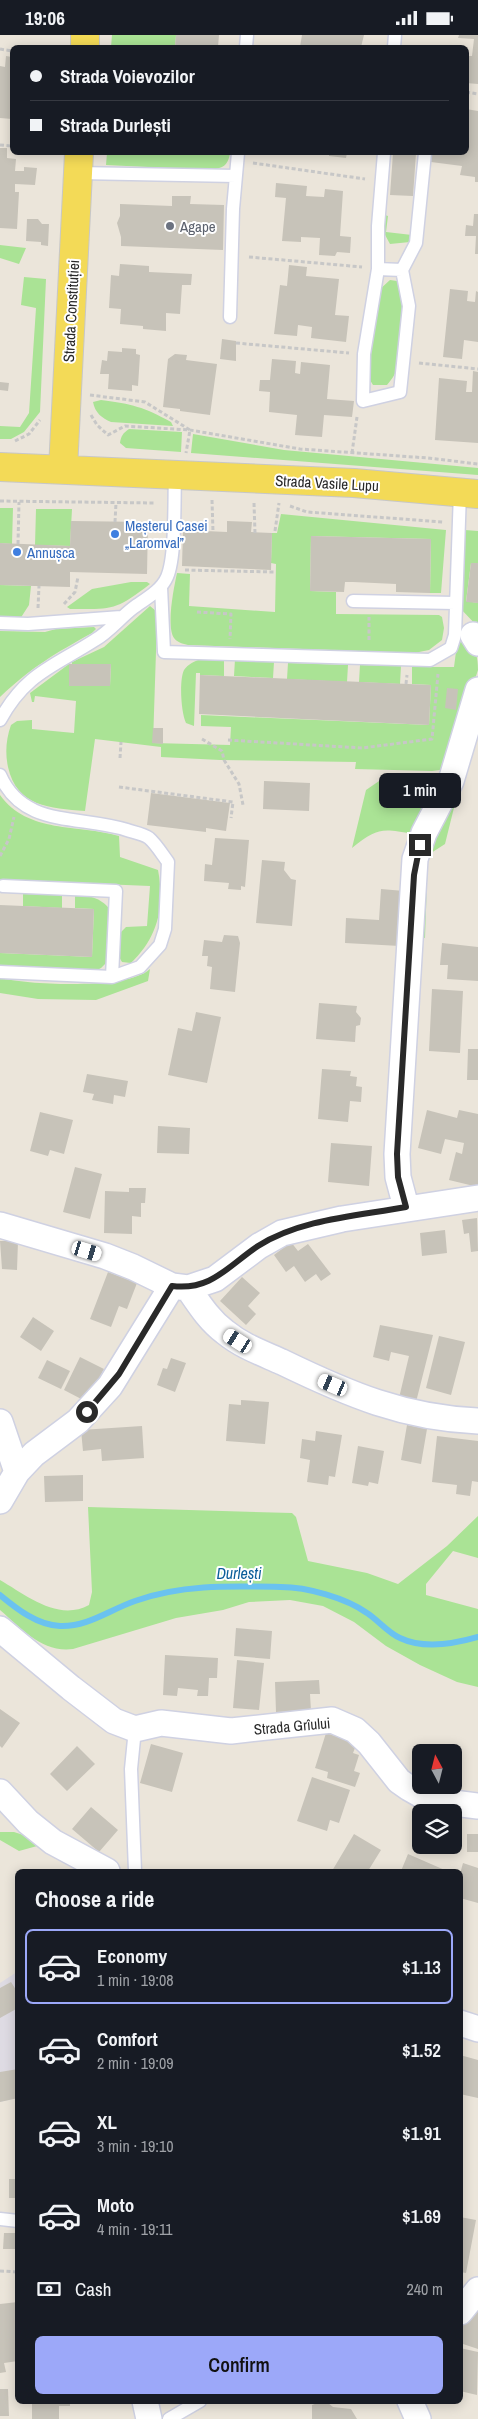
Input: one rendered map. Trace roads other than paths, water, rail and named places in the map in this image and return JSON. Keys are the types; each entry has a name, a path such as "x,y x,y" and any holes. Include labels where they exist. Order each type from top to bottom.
{"main road":[{"name":"Strada Constituției","path":"63,469 79,163"},
{"name":"Strada Vasile Lupu","path":"5,455 63,469 181,464 354,483 469,493"}],"street":[{"path":"406,1207 399,1185 397,1154 415,859 424,833 451,781 478,690"},
{"path":"0,1501 17,1472 34,1454 66,1431 101,1397 180,1287 215,1279 259,1246 282,1233 311,1225 406,1207 478,1198"},
{"path":"0,1225 105,1256 180,1287 225,1333 251,1349 382,1405 443,1420 478,1421"},
{"path":"0,1422 17,1472"},
{"path":"0,1629 114,1721 135,1729"},
{"name":"Strada Grîului","path":"135,1729 161,1723 231,1731 332,1720 355,1730 369,1743 398,1781 409,1788 430,1800 478,1806"},
{"path":"0,1792 28,1821 53,1842 103,1869"},
{"path":"0,1821 28,1821"},
{"path":"463,2024 478,2029"},
{"path":"463,2308 478,2290"},
{"path":"146,2404 149,2419"},
{"path":"411,2404 418,2419"}],"lane":[{"path":"384,155 378,269 364,354 363,401 400,392 409,306 402,270 416,243 425,155"},
{"path":"230,317 231,255 238,157"},
{"path":"79,163 236,176"},
{"path":"378,269 402,270"},
{"path":"0,719 18,691 31,679 63,657 97,640 121,617 161,587 170,569 181,464"},
{"path":"161,587 164,652 430,660 439,657 451,648 455,635 458,523 469,493"},
{"path":"353,601 455,603"},
{"path":"0,623 58,622 121,617"},
{"path":"455,618 476,638"},
{"path":"0,775 6,789 18,802 36,813 111,825 148,837 168,862 165,929 160,945 140,967 112,977 0,972"},
{"path":"3,886 116,891 112,977"},
{"path":"135,1729 131,1769 136,1869"},
{"path":"0,2219 15,2221"},
{"path":"169,2419 195,2404"}],"waterway":[{"name":"Durlești","path":"0,1595 20,1611 43,1623 70,1626 89,1621 135,1601 171,1591 207,1587 291,1588 326,1594 337,1598 367,1613 387,1630 409,1641 439,1644 459,1642 478,1637"}],"place":[{"name":"Agape","path":"170,226"},
{"name":"Meșterul Casei „Laromval”","path":"115,534"},
{"name":"Annușca","path":"17,552"}]}
